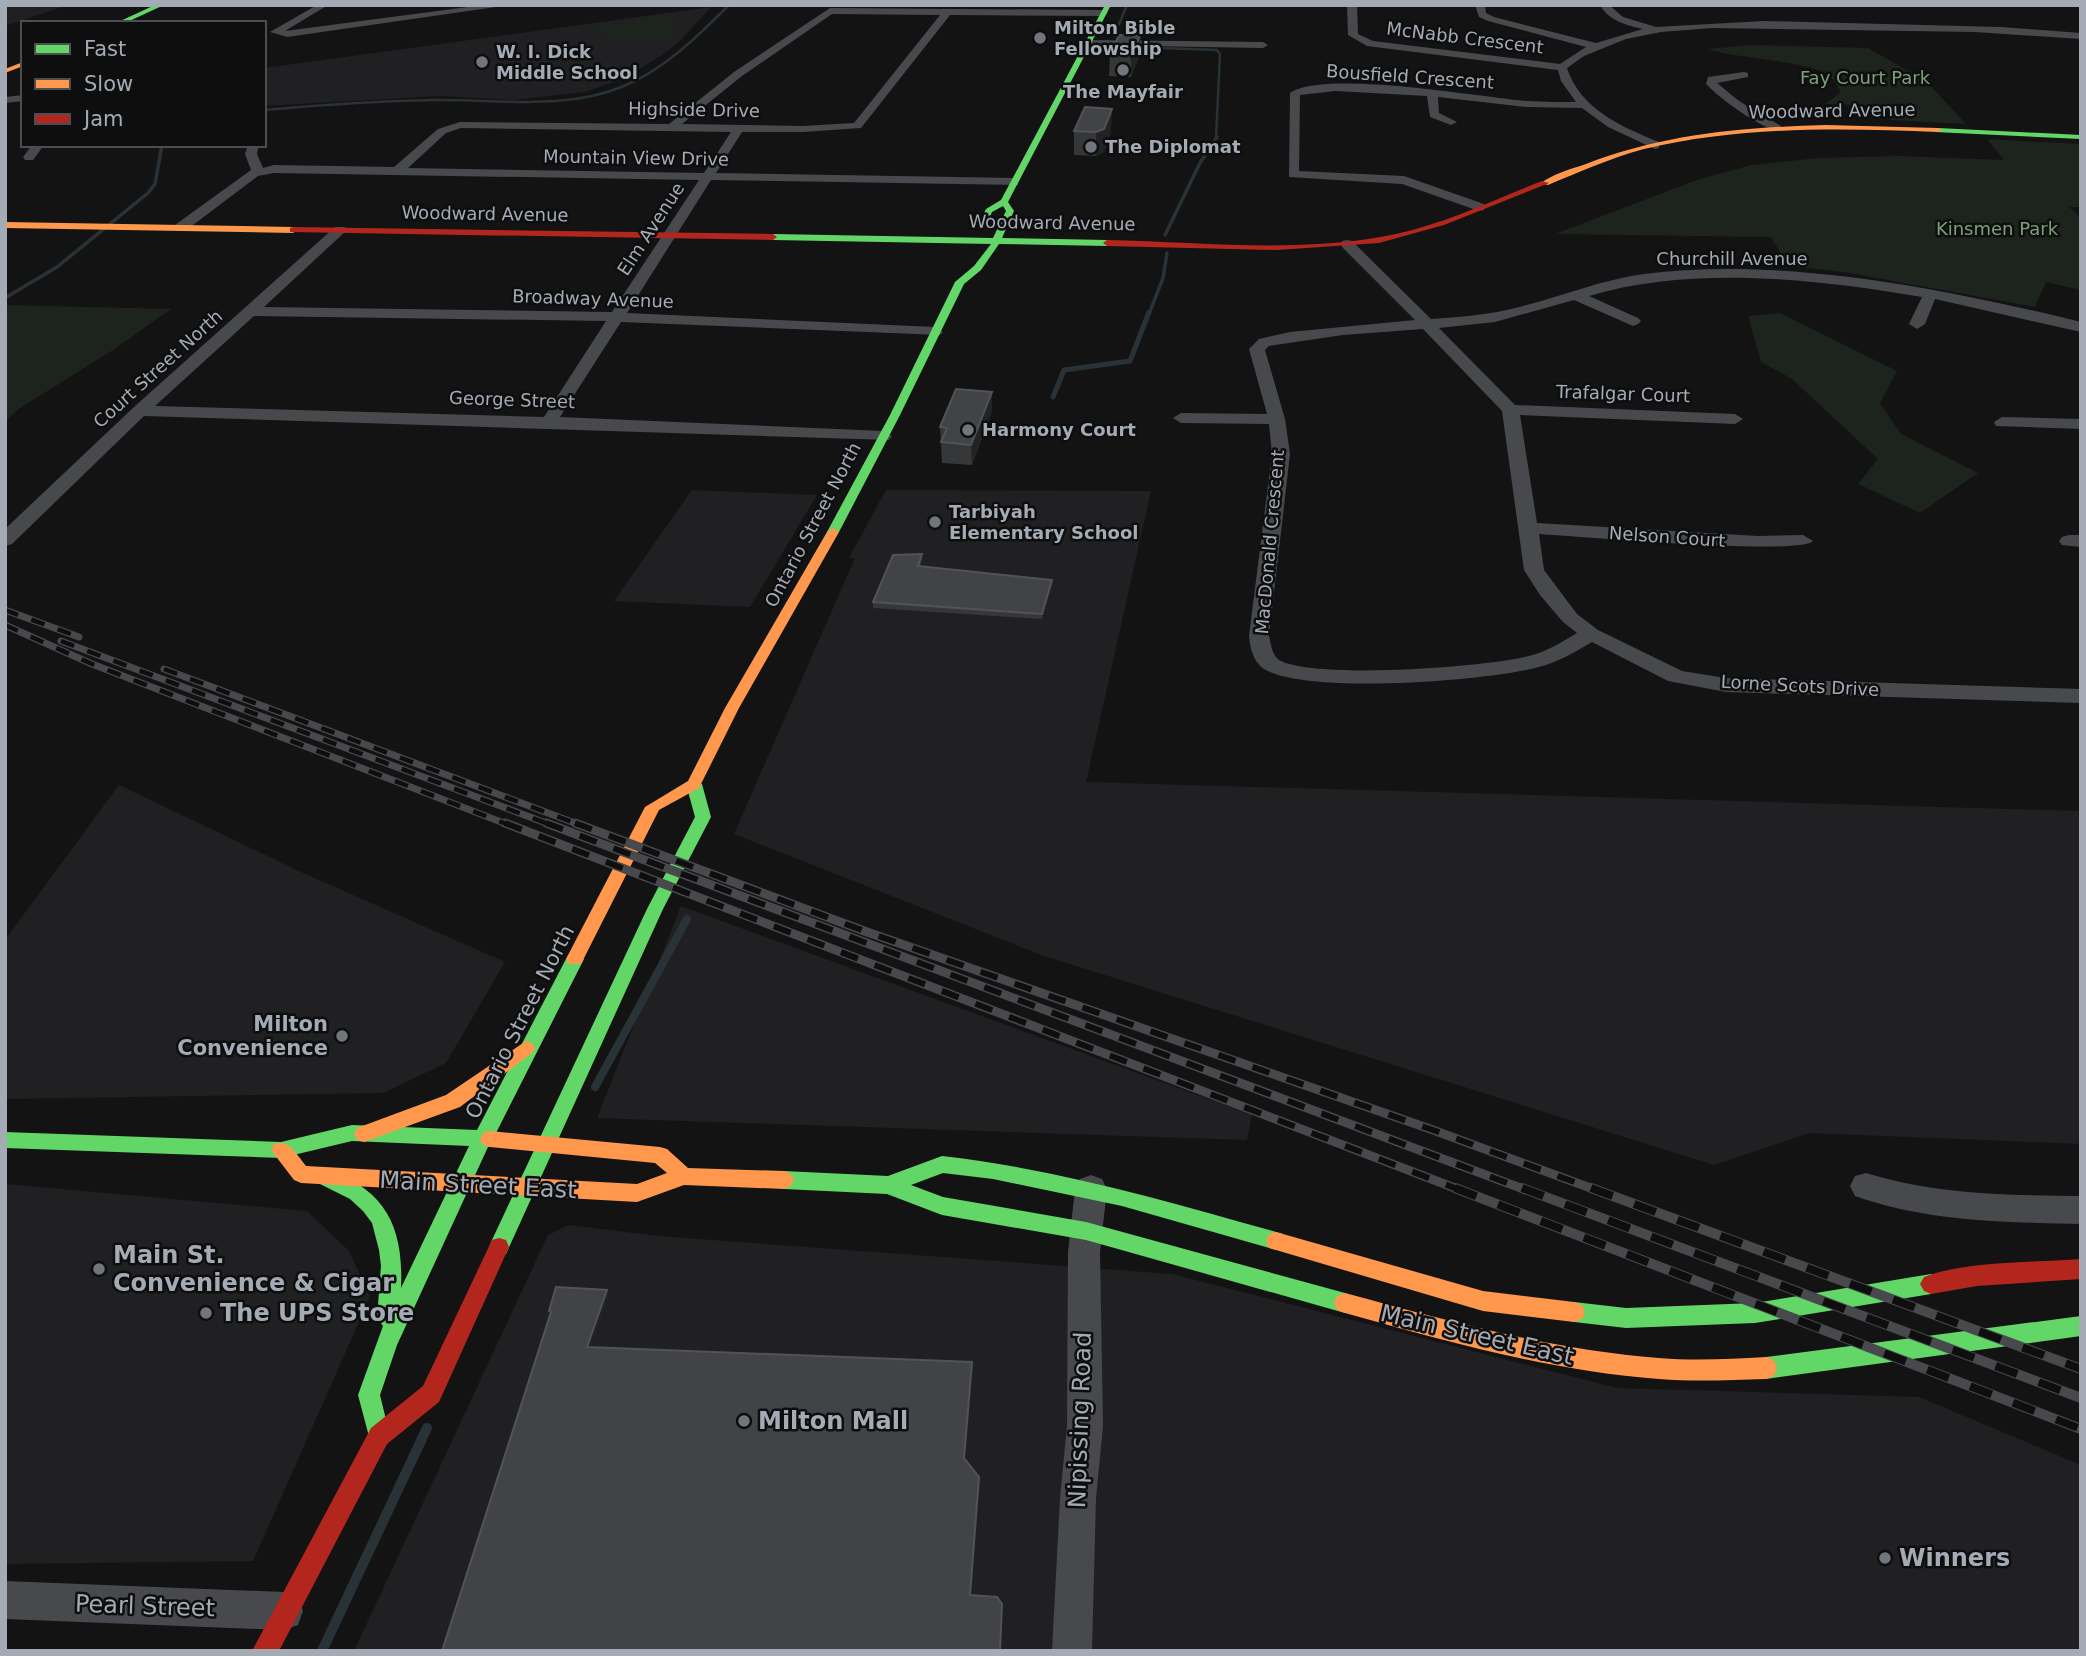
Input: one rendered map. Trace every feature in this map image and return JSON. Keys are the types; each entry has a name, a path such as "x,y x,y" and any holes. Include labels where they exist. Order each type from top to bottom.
{"main road":[{"path":"125,21 161,5"},
{"name":"Ontario Street North","path":"960,282 953,272 989,211 1004,202 1106,9"},
{"name":"Woodward Avenue","path":"5,225 1313,246 1347,244 1410,233 1618,155 1654,145 1777,128 1881,127 2081,137"},
{"name":"Ontario Street North","path":"386,1344 459,1185 485,1139 653,807 694,784 732,708 841,518 960,282 978,272 996,242 1010,211 1004,202"},
{"path":"265,1651 379,1436 431,1394 655,909 703,817 694,784"},
{"path":"364,1133 453,1101 531,1045"},
{"name":"Main Street East","path":"5,1140 281,1150 352,1133 485,1139 660,1155 684,1176"},
{"name":"Main Street East","path":"281,1150 300,1174 459,1185 637,1193 684,1176 888,1185 942,1206 1086,1230 1408,1321 1588,1362 1661,1369 1741,1370 1816,1363 2081,1326"},
{"name":"Main Street East","path":"888,1185 942,1164 993,1170 1091,1189 1258,1234 1483,1301 1626,1318 1755,1313 1977,1276 2081,1269"},
{"path":"323,1176 360,1194 384,1222 393,1259 386,1344 369,1395 379,1436"}],"street":[{"path":"324,5 275,32 287,34 506,5"},
{"name":"McNabb Crescent","path":"1352,5 1353,35 1371,44 1562,67"},
{"name":"McNabb Crescent","path":"1479,5 1482,15 1491,19 1599,47"},
{"path":"1604,5 1611,14 1657,30"},
{"path":"673,126 738,74 827,12 844,9 1106,9"},
{"name":"Highside Drive","path":"398,170 442,131 460,125 829,129 857,126 948,11"},
{"path":"1742,13 1754,24"},
{"path":"1654,145 1615,129 1586,105 1569,86 1562,67 1582,52 1657,30 1754,24 2009,30 2081,36"},
{"path":"1088,43 1263,46"},
{"path":"1744,75 1712,79 1711,84 1735,103 1777,128"},
{"name":"Bousfield Crescent","path":"1479,207 1404,180 1293,174 1296,125 1294,96 1297,91 1324,88 1432,93 1533,104 1586,105"},
{"path":"1432,93 1434,115 1451,122"},
{"name":"Elm Avenue","path":"550,422 739,128"},
{"path":"29,157 36,147"},
{"path":"180,228 258,171 251,154 252,148"},
{"name":"Mountain View Drive","path":"258,171 398,170 1014,182"},
{"name":"Court Street North","path":"5,540 139,411 340,230"},
{"path":"1347,244 1510,410"},
{"name":"Churchill Avenue","path":"1427,323 1477,320 1634,280 1698,275 1759,275 1863,284 2023,312 2081,327"},
{"path":"1917,324 1930,295"},
{"path":"1577,296 1633,321"},
{"name":"Broadway Avenue","path":"251,311 617,317 934,332"},
{"name":"MacDonald Crescent","path":"1427,323 1264,342 1257,349 1277,419 1281,454 1259,636 1262,653 1272,665 1298,674 1419,676 1483,672 1534,662 1591,635"},
{"name":"Trafalgar Court","path":"1510,410 1735,419"},
{"name":"Lorne Scots Drive","path":"1510,410 1517,436 1532,556 1540,580 1570,618 1591,635 1676,676 1726,685 2081,696"},
{"name":"George Street","path":"139,411 550,422 883,436"},
{"path":"1181,418 1277,419"},
{"path":"2002,422 2081,424"},
{"name":"Nelson Court","path":"1530,528 1758,542 1803,541"},
{"path":"1866,1185 1920,1202 2081,1210"},
{"name":"Nipissing Road","path":"1072,1651 1075,1561 1085,1426 1083,1318 1086,1230 1091,1189"},
{"name":"Pearl Street","path":"5,1600 284,1611"}],"shaded area":[{"path":"5,5 68,5 5,26"},
{"name":"W. I. Dick Middle School","path":"711,7 679,42 662,55 623,79 585,92 515,100 440,96 266,106 266,68"},
{"path":"692,490 817,495 750,607 614,601"},
{"path":"886,490 1151,491 1086,782 2081,811 2081,1144 1809,1133 1714,1165 1044,956 734,834 855,558 849,558"},
{"path":"119,785 301,872 505,962 446,1063 383,1093 5,1099 5,940"},
{"path":"681,906 1252,1115 1247,1140 597,1118"},
{"path":"5,1184 307,1211 349,1251 370,1297 253,1561 5,1564"},
{"name":"Milton Mall","path":"569,1225 658,1236 1172,1274 1617,1388 1919,1397 2081,1465 2081,1651 354,1651 548,1235"}],"green space":[{"path":"677,16 670,40 619,40 609,38 591,28"},
{"name":"Fay Court Park","path":"1751,45 1868,48 1926,81 1966,124 1891,120 1881,106 1825,104 1841,92 1832,78 1823,72 1809,67 1708,49"},
{"name":"Kinsmen Park","path":"1987,139 2081,144 2081,207 2069,207 2081,218 2081,290 2046,282 2035,307 1844,272 1788,266 1771,237 1555,234 1697,180 1751,165 1818,158 1898,156 2004,160"},
{"path":"5,305 171,309 113,350 17,410 5,422"},
{"path":"1780,313 1897,371 1880,403 1901,434 1978,473 1920,513 1858,484 1878,459 1792,379 1761,362 1748,316"}],"building":[{"path":"1119,35 1140,36 1131,56 1110,55"},
{"path":"1085,107 1112,109 1104,129 1096,132 1074,131"},
{"path":"956,389 992,392 971,445 941,442 947,428 940,427"},
{"path":"922,554 918,566 1052,580 1042,614 873,602 893,555"},
{"name":"Milton Mall","path":"556,1287 607,1290 587,1347 972,1362 964,1458 979,1477 970,1595 997,1597 1002,1604 1000,1651 442,1651 551,1312 549,1311"}],"waterway":[{"path":"266,110 413,101 555,101 601,94 653,71 693,40 729,5"},
{"path":"1114,36 1127,5"},
{"path":"1131,47 1217,50 1220,54 1216,138"},
{"path":"1165,235 1200,163 1217,137"},
{"path":"5,298 57,267 148,193 155,184 162,147"},
{"path":"1149,314 1163,278 1167,253"},
{"path":"1053,397 1064,370 1130,361 1149,312"},
{"path":"595,1087 687,919"},
{"path":"322,1651 427,1428"}],"railway":[{"path":"5,610 79,637"},
{"path":"5,625 92,664 509,825"},
{"path":"61,641 551,825"},
{"path":"164,669 580,825"},
{"path":"505,823 1460,1190"},
{"path":"546,823 1526,1190"},
{"path":"575,823 867,932 1433,1130 1596,1190"},
{"path":"1455,1188 2081,1429"},
{"path":"1522,1188 2081,1398"},
{"path":"1591,1188 2081,1369"}],"traffic: fast":[{"path":"124,21 161,5"},
{"path":"986,217 989,211 1004,202 1108,5"},
{"path":"1938,130 2081,137"},
{"path":"833,532 895,415 960,282 978,268 996,242 1010,211 1004,202"},
{"path":"773,237 1107,243"},
{"path":"499,1247 655,909 703,817 694,784"},
{"path":"379,1436 369,1395 386,1344 459,1185 575,959"},
{"path":"5,1140 281,1150 352,1133 490,1139"},
{"path":"888,1185 942,1164 993,1170 1122,1197 1276,1241"},
{"path":"323,1176 357,1193 371,1205 380,1218 390,1250 388,1318"},
{"path":"784,1180 888,1185 942,1206 1086,1231 1345,1303"},
{"path":"1574,1312 1626,1318 1755,1313 1931,1284"},
{"path":"1766,1368 2081,1326"}],"traffic: slow":[{"path":"5,71 21,65"},
{"path":"1545,183 1640,148 1713,134 1826,127 1938,130"},
{"path":"5,225 293,230"},
{"path":"575,959 653,807 694,784 732,708 833,532"},
{"path":"364,1134 453,1101 526,1048"},
{"path":"490,1139 660,1155 684,1176"},
{"path":"281,1150 301,1174 637,1193 684,1176 784,1180"},
{"path":"1276,1241 1483,1301 1574,1312"},
{"path":"1345,1303 1448,1331 1553,1355 1659,1369 1766,1368"}],"traffic: jam":[{"path":"1107,243 1277,247 1379,240 1441,223 1545,183"},
{"path":"293,230 773,237"},
{"path":"265,1651 379,1436 431,1394 499,1247"},
{"path":"1931,1284 1977,1276 2081,1269"}],"place":[{"name":"Milton Bible Fellowship","path":"1040,38"},
{"name":"W. I. Dick Middle School","path":"482,62"},
{"name":"The Mayfair","path":"1123,70"},
{"name":"The Diplomat","path":"1091,147"},
{"name":"Harmony Court","path":"968,430"},
{"name":"Tarbiyah Elementary School","path":"935,522"},
{"name":"Milton Convenience","path":"342,1036"},
{"name":"Main St. Convenience & Cigar","path":"99,1269"},
{"name":"The UPS Store","path":"206,1313"},
{"name":"Milton Mall","path":"744,1421"},
{"name":"Winners","path":"1885,1558"}]}
